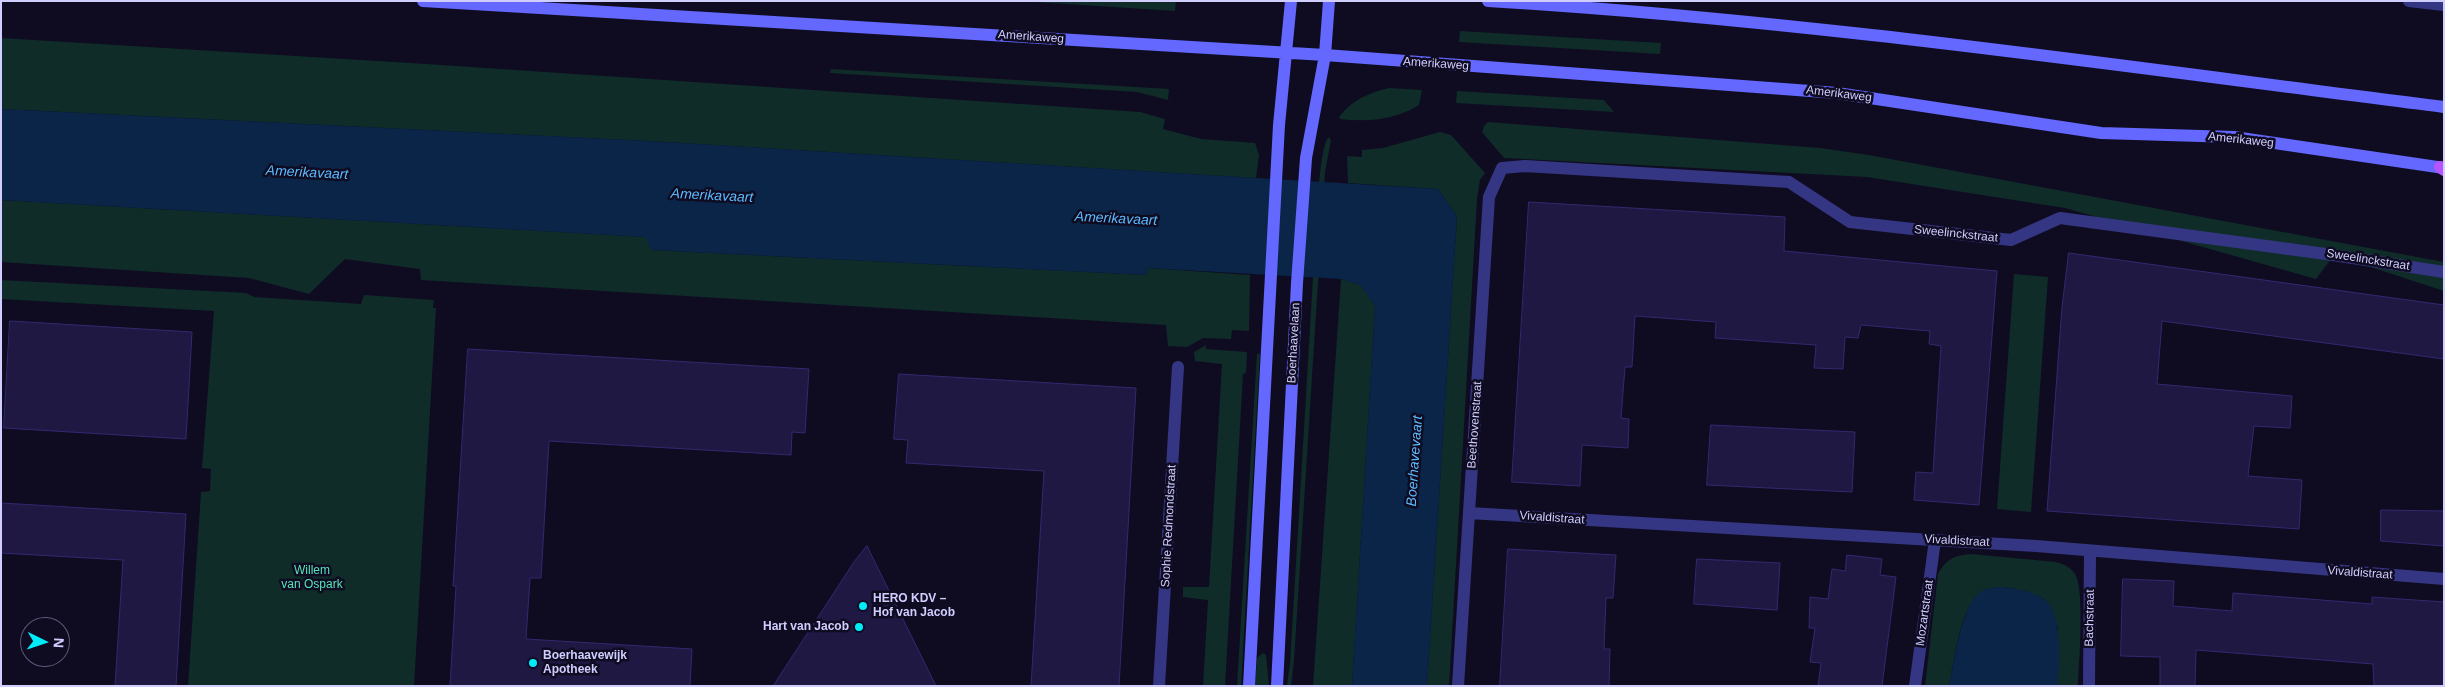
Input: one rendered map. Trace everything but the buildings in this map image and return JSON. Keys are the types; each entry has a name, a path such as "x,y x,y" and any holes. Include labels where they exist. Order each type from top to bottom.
{"main road":[{"name":"Amerikaweg","path":"423,1 819,23 1325,55 1837,93 2101,133 2234,136 2442,168"},
{"path":"1249,686 1276,172 1291,1"},
{"name":"Boerhaavelaan","path":"1277,686 1297,283 1306,172 1325,55 1330,1"},
{"path":"1488,1 1671,14 1944,44 2444,107"}],"street":[{"path":"2409,1 2444,5"},
{"name":"Sweelinckstraat","path":"1502,168 1525,166 1789,182 1850,222 2011,240 2060,218 2334,255 2444,272"},
{"name":"Beethovenstraat","path":"1458,686 1489,197 1502,168"},
{"name":"Sophie Redmondstraat","path":"1159,686 1178,367"},
{"name":"Vivaldistraat","path":"1469,513 2090,550 2444,579"},
{"name":"Mozartstraat","path":"1915,686 1934,540"},
{"name":"Bachstraat","path":"2089,686 2090,550"}],"green space":[{"path":"1020,1 1176,1 1175,11"},
{"path":"1460,31 1661,43 1660,54 1459,42"},
{"path":"1,38 426,64 1140,112 1165,119 1163,129 1201,139 1255,143 1259,155 1256,178 648,141 1,109"},
{"path":"831,69 1169,89 1168,100 1137,92 830,73"},
{"path":"1389,88 1422,90 1419,105 1400,114 1381,119 1340,119 1339,117 1344,111 1355,102 1374,92"},
{"path":"1457,91 1604,100 1614,112 1456,103"},
{"path":"1488,122 1820,148 1869,155 2444,262 2444,291 2334,255 2316,279 2065,208 1867,177 1504,158 1482,132"},
{"path":"1440,132 1451,135 1485,173 1480,180 1477,199 1449,686 1427,686 1457,216 1438,189 1348,183 1347,156 1362,157 1362,150 1383,148"},
{"path":"1329,137 1331,140 1325,172 1294,660 1291,686 1287,686 1290,664 1318,193 1323,152"},
{"path":"1,200 646,237 652,250 1146,275 1148,268 1250,275 1249,331 1232,330 1231,339 1203,338 1187,347 1168,346 1166,325 421,280 420,269 345,259 309,294 249,278 1,262"},
{"path":"2014,274 2048,277 2031,512 1997,509"},
{"path":"1341,279 1361,285 1375,306 1352,686 1313,686"},
{"name":"Willem van Ospark","path":"1,280 246,293 254,297 361,304 364,295 434,300 433,308 436,308 414,686 188,686 201,492 210,491 211,469 202,468 214,311 1,299"},
{"path":"1206,345 1206,349 1247,352 1246,373 1243,374 1225,686 1203,686 1208,600 1183,597 1183,587 1209,587 1222,364 1195,361 1194,352"},
{"path":"1257,354 1260,354 1241,686 1237,686"},
{"path":"1971,554 2056,562 2071,569 2078,583 2081,611 2078,686 2058,686 2058,628 2046,600 2025,591 2002,587 1985,590 1972,602 1962,624 1949,686 1925,686 1938,574 1951,559 1960,555"},
{"path":"1263,653 1266,655 1269,686 1255,686 1257,658"}],"water":[{"path":"1,109 648,141 1438,189 1457,216 1427,686 1352,686 1375,306 1360,285 1341,279 1148,268 1146,275 652,250 645,237 1,200"},
{"path":"2003,587 2034,594 2044,599 2055,615 2059,652 2058,686 1949,686 1959,637 1972,601 1984,590"}],"place":[{"name":"HERO KDV – Hof van Jacob","path":"863,606"},
{"name":"Hart van Jacob","path":"859,627"},
{"name":"Boerhaavewijk Apotheek","path":"533,663"}],"water label":[{"name":"Amerikavaart","path":"307,173"},
{"name":"Amerikavaart","path":"712,196"},
{"name":"Amerikavaart","path":"1116,219"},
{"name":"Boerhavevaart","path":"1415,461"}]}
